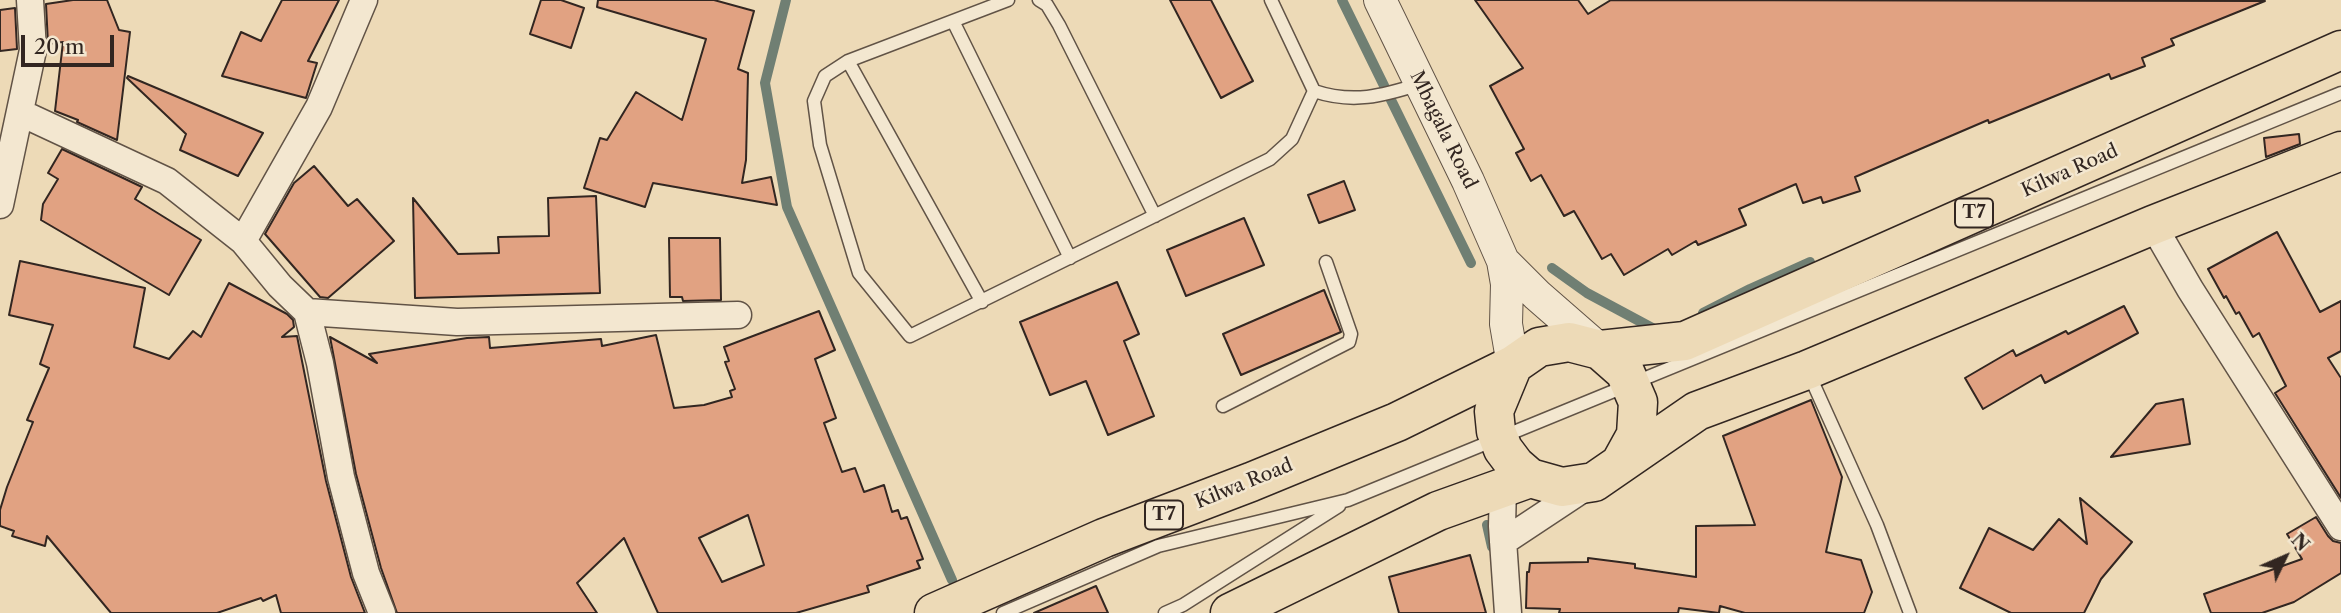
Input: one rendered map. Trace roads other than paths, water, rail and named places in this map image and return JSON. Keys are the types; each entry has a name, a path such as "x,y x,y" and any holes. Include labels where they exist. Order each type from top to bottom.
{"highway":[{"name":"Kilwa Road","path":"1600,350 1685,341 2341,50"},
{"path":"1230,613 1438,511 1517,483 1562,487 1607,473 1697,411 1807,370 2153,225 2341,151"},
{"name":"T7","path":"1513,365 1539,347 1569,342 1600,350"},
{"path":"1600,350 1625,372 1638,402 1636,435 1607,473"},
{"name":"Kilwa Road","path":"934,613 1104,538 1397,422 1513,365"},
{"path":"1513,365 1494,411 1496,431 1503,449 1515,465 1517,483"}],"street":[{"path":"0,205 33,50 30,0"},
{"path":"243,241 319,107 364,0"},
{"name":"Mbagala Road","path":"1380,0 1468,181 1503,261 1507,284 1506,324 1513,365"},
{"path":"21,113 167,181 243,241 280,286 307,313 320,363 341,477 366,573 382,613"},
{"path":"2153,225 2190,289 2341,527"},
{"name":"Mbagala Road","path":"1503,261 1600,350"},
{"path":"307,313 457,322 738,315"},
{"path":"1503,542 1607,473"},
{"path":"1508,613 1503,542 1517,483"}],"lane":[{"path":"1008,0 848,61 825,76 814,101 820,145 859,273 910,336 1270,159 1292,139 1314,91"},
{"path":"1039,0 1048,5 1059,24 1155,216"},
{"path":"1271,0 1314,91 1335,98 1368,98 1421,84"},
{"path":"953,21 1070,258"},
{"path":"848,61 982,302"},
{"path":"1003,613 1158,547 1348,500 2341,93"},
{"path":"1223,406 1349,342 1351,334 1326,262"},
{"path":"1807,370 1877,525 1910,613"},
{"path":"1165,613 1183,605 1348,500"}],"waterway":[{"path":"786,0 765,83 787,207 952,580"},
{"path":"1342,0 1471,263"},
{"path":"1703,313 1810,262"},
{"path":"1552,268 1587,293 1656,330 1659,329"},
{"path":"1487,525 1492,547"}]}
